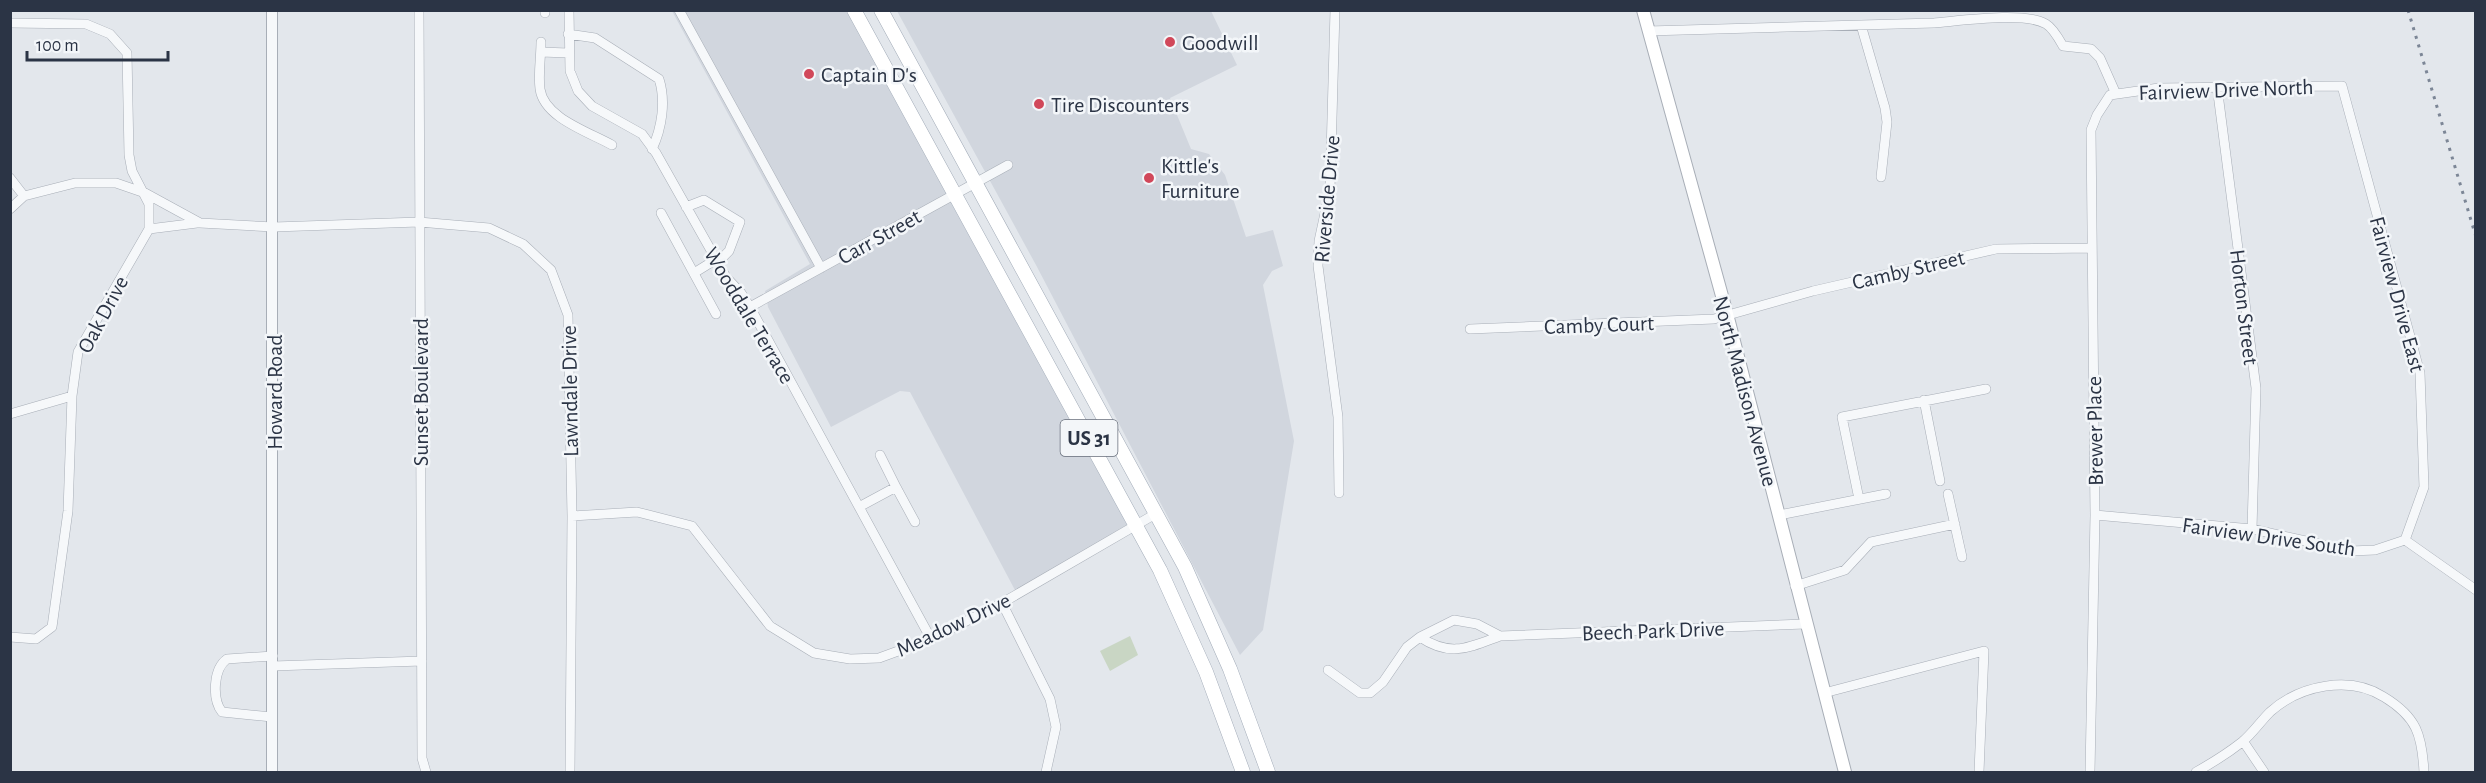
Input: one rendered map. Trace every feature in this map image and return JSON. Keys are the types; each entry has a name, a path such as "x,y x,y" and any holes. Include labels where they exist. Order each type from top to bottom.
{"main road":[{"name":"US 31","path":"854,10 1160,570 1212,687 1243,772"},
{"name":"US 31","path":"881,10 1185,567 1230,669 1268,772"},
{"name":"North Madison Avenue","path":"1643,10 1727,314 1795,586 1845,772"}],"street":[{"name":"Howard Road","path":"272,10 274,227 272,772"},
{"name":"Sunset Boulevard","path":"419,10 422,758 426,772"},
{"name":"Wooddale Terrace","path":"569,10 570,71 578,91 592,106 642,134 652,149 716,261 750,307 931,639"},
{"path":"679,10 821,268"},
{"name":"Riverside Drive","path":"1335,10 1330,190 1319,242 1318,266 1338,417 1339,493"},
{"path":"1648,31 1934,23 1978,14 2035,20 2047,24 2063,46 2091,49 2100,58 2113,95"},
{"path":"10,23 86,24 110,34 127,52 129,155 132,171 145,193 149,229"},
{"path":"1861,25 1887,122 1881,177"},
{"path":"568,34 594,38 659,79 663,91 660,132 652,149"},
{"path":"541,42 540,89 545,104 556,114 612,145"},
{"path":"541,52 568,52"},
{"name":"Horton Street","path":"2217,86 2256,388 2252,529"},
{"name":"Fairview Drive North","path":"2113,95 2159,88 2342,86"},
{"name":"Fairview Drive East","path":"2342,86 2420,373 2424,488 2405,540"},
{"name":"Brewer Place","path":"2090,772 2095,515 2091,130 2097,115 2113,95"},
{"name":"Carr Street","path":"750,307 1008,165"},
{"path":"10,178 24,196"},
{"name":"Lawndale Drive","path":"10,209 24,196 75,183 116,183 145,193 200,223"},
{"path":"686,207 704,200 740,222 729,251 694,273"},
{"path":"661,213 716,314"},
{"name":"Lawndale Drive","path":"149,229 182,223 274,227 419,222 489,228 523,244 551,270 568,315 572,516 570,772"},
{"name":"Oak Drive","path":"10,637 36,639 52,627 68,511 72,396 78,352 149,229"},
{"name":"Camby Street","path":"1727,314 1996,249 2092,249"},
{"name":"Camby Court","path":"1470,329 1714,319 1727,314"},
{"path":"1859,499 1842,417 1986,389"},
{"path":"10,414 72,396"},
{"path":"1923,400 1940,481"},
{"path":"880,455 915,522"},
{"path":"859,507 896,488"},
{"path":"1779,515 1887,494"},
{"path":"1948,494 1962,557"},
{"name":"Meadow Drive","path":"572,516 637,512 692,526 770,626 814,653 850,659 879,658 931,639 1002,603 1157,513"},
{"name":"Fairview Drive South","path":"2095,515 2252,529 2351,551 2375,550 2405,540"},
{"path":"1795,586 1845,570 1871,542 1955,524"},
{"path":"2405,540 2475,590"},
{"path":"1002,603 1050,699 1056,728 1046,772"},
{"name":"Beech Park Drive","path":"1328,670 1360,693 1370,693 1383,682 1407,647 1454,621 1477,624 1500,636"},
{"name":"Beech Park Drive","path":"1420,638 1445,649 1465,649 1500,636 1806,624"},
{"path":"1824,693 1984,651 1979,772"},
{"path":"272,717 222,712 216,698 218,668 226,658 273,661 422,661"},
{"path":"2196,772 2243,741 2272,711 2303,691 2338,685 2372,689 2399,706 2417,725 2424,772"},
{"path":"2243,741 2264,772"}],"shaded area":[{"path":"672,11 846,11 1127,525 1016,592 910,392 900,391 831,427 768,307 765,291 810,264"},
{"path":"897,11 1211,11 1237,65 1170,98 1191,149 1209,154 1225,175 1246,237 1273,230 1283,266 1272,271 1263,285 1294,441 1263,630 1240,655 1036,265"}],"green space":[{"path":"1130,636 1138,655 1110,671 1100,651"}],"railway":[{"path":"2408,10 2476,237"}],"place":[{"name":"Goodwill","path":"1170,42"},
{"name":"Captain D's","path":"809,74"},
{"name":"Tire Discounters","path":"1039,104"},
{"name":"Kittle's Furniture","path":"1149,178"}]}
